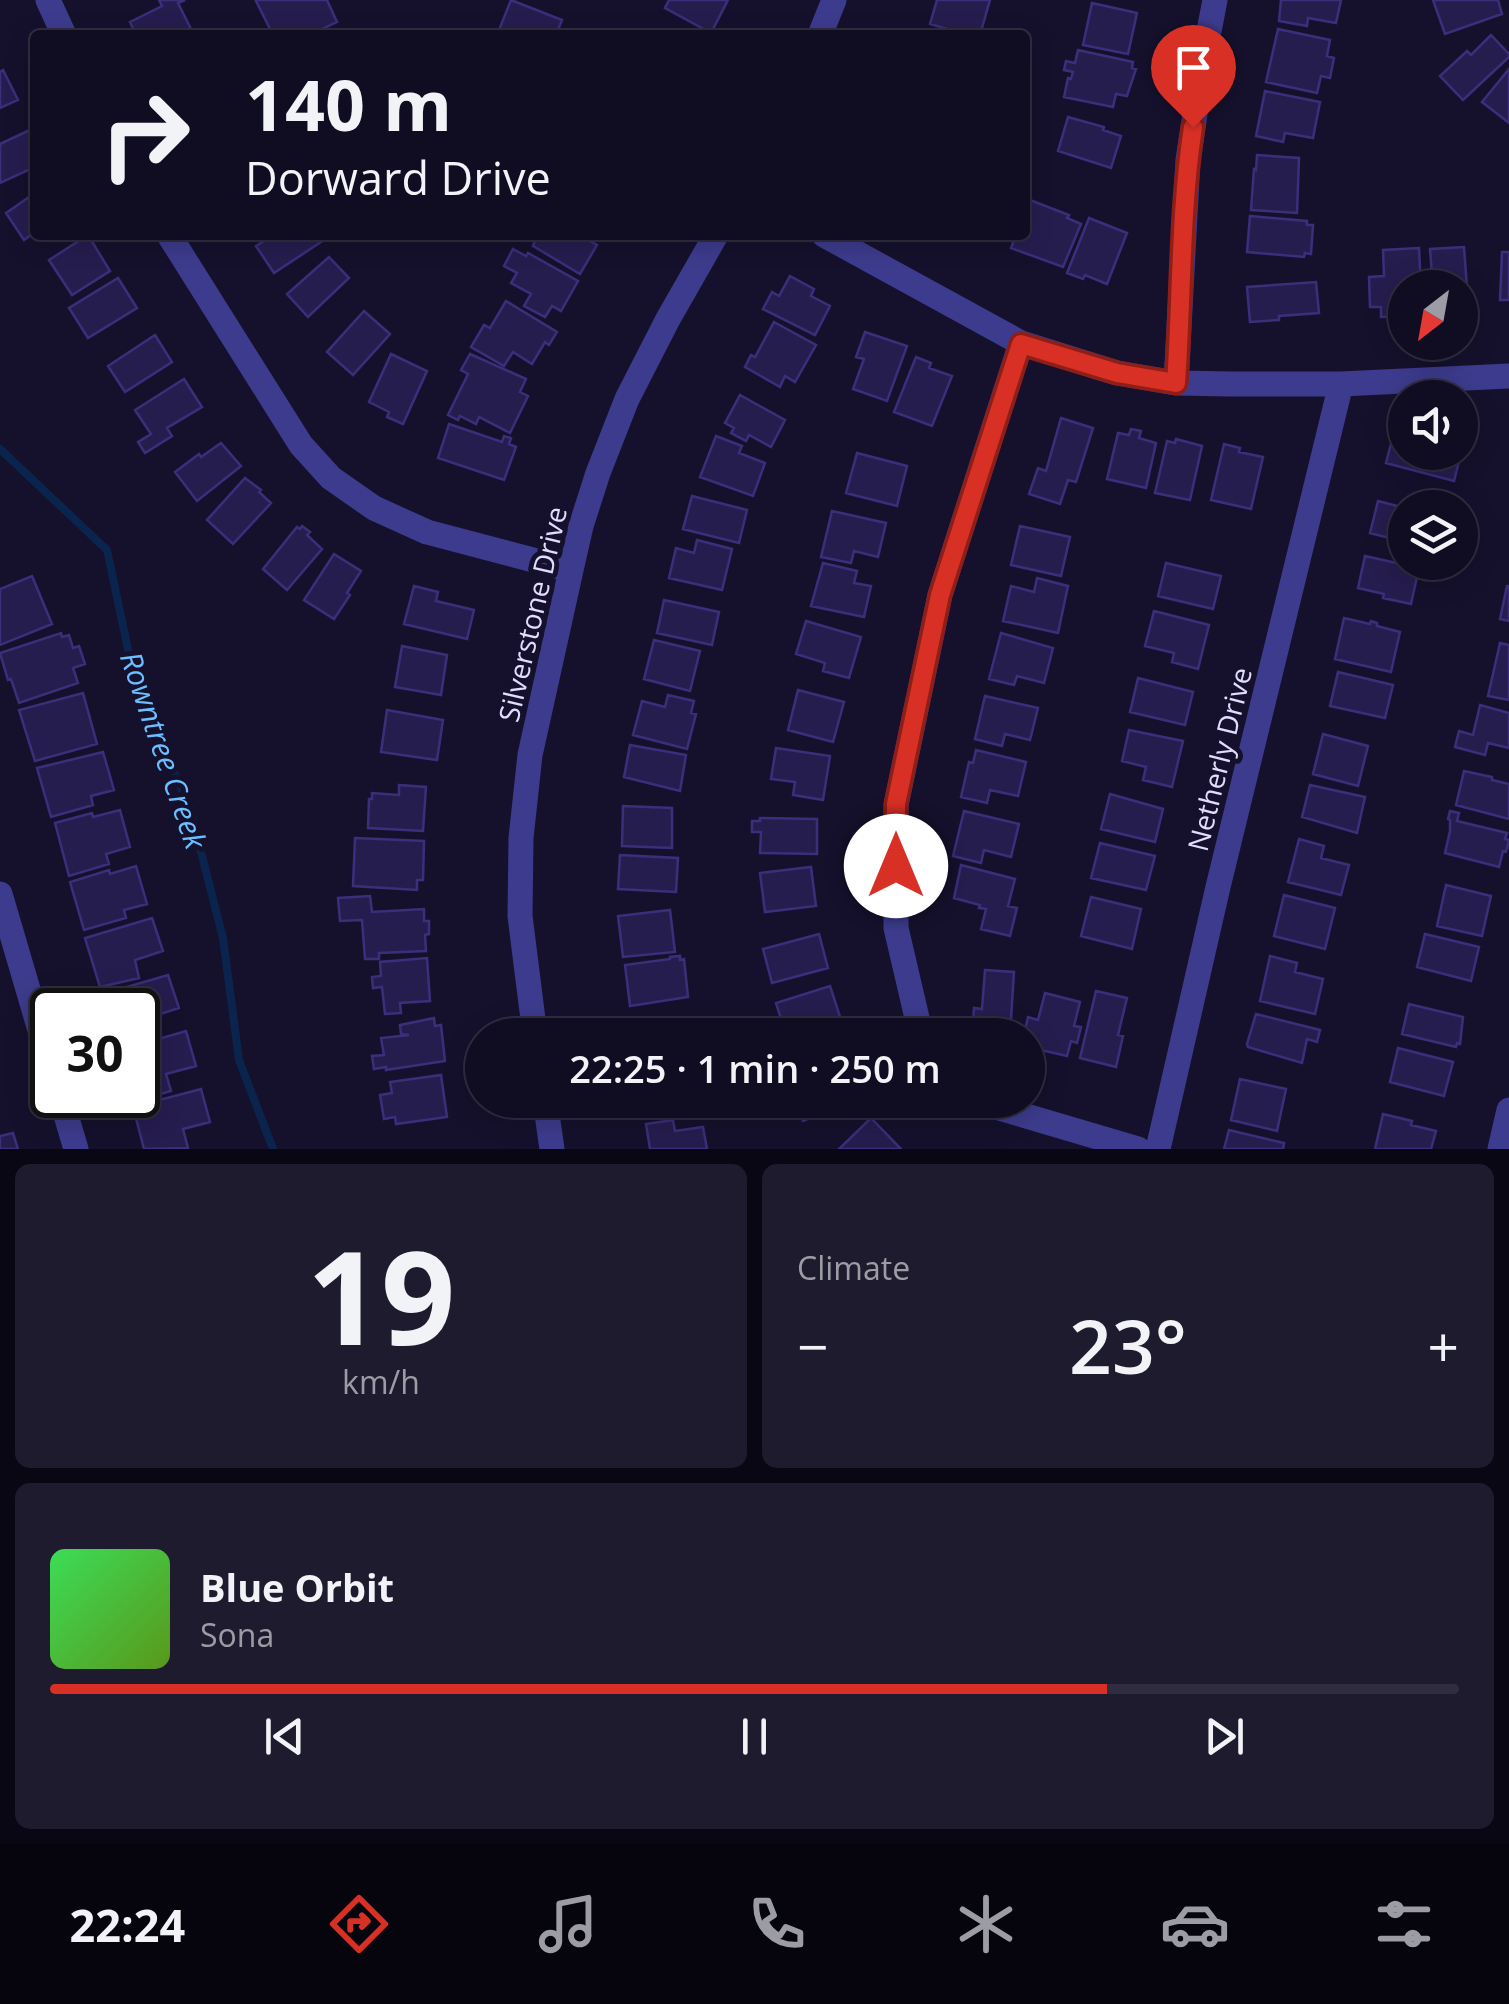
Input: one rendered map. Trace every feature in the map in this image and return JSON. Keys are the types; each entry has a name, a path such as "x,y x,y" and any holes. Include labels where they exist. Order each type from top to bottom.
{"street":[{"path":"48,0 62,30"},
{"path":"822,30 834,0"},
{"path":"1176,383 1188,160 1216,0"},
{"path":"172,240 300,445 331,478 374,508 427,532 571,570"},
{"name":"Silverstone Drive","path":"533,1018 520,916 521,838 530,755 571,570 598,473 628,399 713,240"},
{"path":"833,240 1021,344 1117,373 1176,383 1341,384 1509,376"},
{"path":"915,1018 896,928 896,804 940,595 1021,344"},
{"name":"Netherly Drive","path":"1158,1149 1341,384"},
{"path":"0,894 30,996"},
{"path":"1500,1149 1509,1110"},
{"path":"67,1118 76,1149"},
{"path":"548,1118 552,1149"},
{"path":"1033,1118 1138,1149"}],"building":[{"path":"159,0 185,0 178,3 192,30 134,30 130,22 162,6"},
{"path":"327,0 337,22 320,30 270,30 256,1"},
{"path":"511,0 562,20 558,30 499,30"},
{"path":"669,0 728,0 713,30 665,8"},
{"path":"937,0 990,0 981,30 950,30 930,24"},
{"path":"1281,0 1341,0 1336,23 1308,18 1307,26 1279,21"},
{"path":"1433,0 1498,0 1502,14 1445,34"},
{"path":"1092,3 1137,13 1128,54 1083,45"},
{"path":"1278,29 1330,40 1327,56 1334,58 1330,78 1321,76 1317,93 1266,82"},
{"path":"1491,35 1509,57 1463,100 1440,76 1467,51 1471,55"},
{"path":"1078,50 1133,62 1132,68 1136,69 1127,96 1116,94 1113,107 1064,97 1073,72 1064,70 1066,61 1075,63"},
{"path":"1509,69 1509,123 1482,102"},
{"path":"3,70 18,100 0,108 0,72"},
{"path":"1265,91 1320,102 1313,138 1285,133 1283,142 1256,136"},
{"path":"1068,117 1121,136 1111,168 1058,151"},
{"path":"30,130 30,169 0,183 0,144"},
{"path":"1257,155 1299,158 1297,213 1251,210"},
{"path":"30,196 30,236 24,240 6,213"},
{"path":"1030,200 1069,215 1067,218 1081,224 1063,267 1011,248 1014,240 1030,240"},
{"path":"1250,216 1307,221 1307,225 1313,225 1311,254 1305,253 1304,257 1247,252"},
{"path":"1089,218 1127,233 1107,284 1067,273"},
{"path":"80,240 91,240 110,271 72,295 49,260"},
{"path":"265,240 321,242 274,273 256,246"},
{"path":"535,240 588,240 597,245 580,274 533,246"},
{"path":"1464,247 1466,270 1432,270 1430,249"},
{"path":"1419,248 1420,270 1388,270 1388,317 1381,317 1381,307 1370,307 1369,277 1384,276 1383,250"},
{"path":"513,249 526,256 528,253 578,281 561,311 552,306 545,317 524,306 531,294 511,283 517,273 504,266"},
{"path":"1502,252 1509,252 1509,300 1500,300"},
{"path":"329,257 349,278 308,317 287,294"},
{"path":"790,276 814,289 811,296 830,306 815,335 763,309 772,292 779,296"},
{"path":"118,278 137,308 88,338 69,308"},
{"path":"1316,282 1319,313 1250,322 1247,287"},
{"path":"506,301 557,332 549,345 545,342 532,364 513,352 504,366 471,347 484,325 490,328"},
{"path":"364,311 390,334 353,375 327,352"},
{"path":"774,322 816,345 795,382 785,376 780,387 745,367"},
{"path":"865,332 907,346 887,401 853,389 864,359 856,357"},
{"path":"155,335 172,362 125,392 108,366"},
{"path":"391,354 427,371 403,424 369,402"},
{"path":"470,354 526,379 520,392 528,396 510,433 479,417 476,424 448,415 468,374 461,370"},
{"path":"916,357 931,363 929,368 952,376 932,426 894,412"},
{"path":"184,379 202,407 167,428 172,436 145,453 138,442 151,434 135,410"},
{"path":"740,395 785,420 771,447 749,435 746,441 731,433 734,428 725,423"},
{"path":"1061,418 1093,428 1076,482 1068,480 1060,504 1029,494 1038,468 1046,471"},
{"path":"449,424 502,442 504,436 511,438 509,444 516,447 504,480 438,458"},
{"path":"1131,429 1141,431 1139,438 1156,443 1146,488 1107,479 1118,433 1129,435"},
{"path":"716,436 742,446 739,453 765,463 753,496 700,477"},
{"path":"1176,439 1202,446 1190,500 1155,493 1167,441 1175,443"},
{"path":"221,443 241,466 197,501 175,472"},
{"path":"1224,444 1263,457 1251,509 1211,500"},
{"path":"857,453 907,466 897,506 846,493"},
{"path":"1412,470 1457,470 1454,481"},
{"path":"245,478 271,503 233,544 207,520"},
{"path":"692,496 747,510 739,543 683,529"},
{"path":"1378,501 1388,504 1388,538 1370,533"},
{"path":"832,511 886,523 878,557 854,551 851,563 821,557"},
{"path":"302,526 322,549 287,590 263,569 297,527"},
{"path":"1020,526 1070,537 1061,576 1011,565"},
{"path":"697,540 732,549 722,590 669,578 676,548 694,553"},
{"path":"334,554 361,571 334,619 304,600"},
{"path":"1365,556 1388,561 1388,580 1416,580 1411,604 1358,588"},
{"path":"823,563 857,571 854,583 871,586 864,617 811,606"},
{"path":"1166,563 1221,576 1213,609 1158,596"},
{"path":"32,576 52,624 0,645 0,589"},
{"path":"1037,578 1068,586 1058,633 1003,621 1011,586 1034,592"},
{"path":"414,586 438,592 436,601 474,610 467,639 404,624"},
{"path":"1509,586 1509,621 1500,619"},
{"path":"664,600 719,612 712,645 657,633"},
{"path":"1154,611 1209,625 1198,669 1172,662 1174,653 1145,646"},
{"path":"1344,618 1370,624 1371,621 1400,632 1391,672 1335,659"},
{"path":"806,621 861,637 849,678 823,671 825,663 796,654"},
{"path":"61,633 62,637 69,635 73,648 79,646 85,664 73,668 78,683 19,703 0,653"},
{"path":"1001,633 1053,648 1044,683 1017,676 1014,685 989,679"},
{"path":"654,640 700,651 690,691 644,679"},
{"path":"1500,643 1509,645 1509,700 1488,696"},
{"path":"402,646 447,655 441,695 395,687"},
{"path":"1338,672 1393,685 1385,718 1330,706"},
{"path":"1138,678 1193,692 1185,725 1130,712"},
{"path":"798,690 844,702 833,742 788,730"},
{"path":"83,693 97,744 35,761 19,710"},
{"path":"668,695 694,701 691,713 696,714 687,749 633,735 642,701 665,707"},
{"path":"985,696 1038,708 1030,740 1005,734 1002,746 975,739"},
{"path":"1480,705 1509,713 1509,748 1488,743 1485,755 1455,747 1459,731 1473,735"},
{"path":"387,710 443,720 437,760 381,752"},
{"path":"1129,730 1183,741 1172,787 1143,780 1146,767 1122,761"},
{"path":"1323,734 1368,746 1358,786 1313,774"},
{"path":"630,745 686,755 680,791 624,777"},
{"path":"776,748 830,756 823,800 793,795 795,782 771,779"},
{"path":"976,750 1026,762 1018,796 990,790 987,803 961,797 969,762 973,763"},
{"path":"103,752 114,790 91,796 93,805 51,817 37,768"},
{"path":"1464,771 1509,784 1509,819 1456,805"},
{"path":"399,785 426,787 423,831 368,828 372,793 399,795"},
{"path":"1310,785 1365,797 1357,833 1302,817"},
{"path":"1110,794 1163,809 1155,842 1101,829"},
{"path":"623,806 672,808 672,848 622,846"},
{"path":"120,810 130,847 106,854 109,864 69,876 55,823"},
{"path":"964,811 1019,824 1011,857 984,850 981,863 953,856"},
{"path":"1450,811 1459,813 1457,821 1507,833 1505,839 1509,840 1499,867 1445,853"},
{"path":"817,819 817,854 760,853 761,832 752,832 752,821"},
{"path":"355,838 424,841 423,880 417,880 417,890 353,886"},
{"path":"1299,839 1324,846 1321,858 1349,865 1341,895 1288,882"},
{"path":"1100,843 1155,856 1146,890 1091,878"},
{"path":"620,855 678,858 676,892 618,889"},
{"path":"961,865 1015,879 1008,906 1017,908 1010,936 981,929 986,909 954,898"},
{"path":"136,866 147,904 124,910 126,918 84,930 70,882"},
{"path":"811,867 816,906 765,912 760,873"},
{"path":"1446,885 1491,896 1482,936 1437,926"},
{"path":"1284,895 1335,908 1325,949 1274,936"},
{"path":"370,896 372,912 424,909 424,921 429,921 426,951 379,953 379,959 365,959 362,920 340,921 338,898"},
{"path":"1091,897 1141,909 1132,949 1081,936"},
{"path":"670,910 675,952 623,957 618,916"},
{"path":"152,918 163,951 135,960 139,978 100,987 85,938"},
{"path":"819,934 828,968 772,983 763,949"},
{"path":"1425,934 1479,947 1471,981 1417,967"},
{"path":"680,956 680,960 684,959 688,997 630,1006 625,965"},
{"path":"1270,956 1297,963 1295,972 1323,979 1315,1014 1260,1001"},
{"path":"427,958 430,1001 400,1003 401,1013 385,1014 382,987 373,988 372,977 381,976 380,962"},
{"path":"985,970 1014,972 1011,1018 973,1018 974,1008 982,1009"},
{"path":"168,975 179,1008 160,1014 160,988 123,988"},
{"path":"830,986 840,1018 781,1018 776,1003"},
{"path":"1096,991 1127,998 1118,1035 1123,1036 1116,1067 1080,1058"},
{"path":"1045,993 1080,1002 1074,1026 1081,1027 1077,1043 1071,1041 1067,1056 1045,1051 1045,1018 1039,1018"},
{"path":"1409,1004 1463,1017 1460,1044 1456,1047 1402,1034"},
{"path":"1256,1014 1320,1030 1317,1042 1307,1039 1302,1063 1248,1047"},
{"path":"434,1018 435,1026 441,1025 445,1061 374,1069 372,1056 384,1055 381,1038 409,1035 401,1034 400,1025"},
{"path":"186,1031 196,1066 166,1074 171,1091 160,1094 160,1039"},
{"path":"1398,1048 1453,1062 1444,1096 1390,1082"},
{"path":"441,1075 447,1117 396,1124 395,1117 384,1119 380,1095 392,1093 390,1082"},
{"path":"1240,1079 1286,1089 1277,1131 1231,1120"},
{"path":"201,1089 210,1122 183,1129 188,1148 144,1149 136,1118 160,1118 160,1100"},
{"path":"1383,1114 1436,1131 1431,1149 1375,1149"},
{"path":"871,1118 901,1149 839,1149"},
{"path":"673,1120 675,1131 703,1127 707,1149 650,1149 646,1124"},
{"path":"1229,1130 1284,1143 1283,1149 1224,1149"},
{"path":"13,1133 18,1149 0,1149 0,1136"}],"waterway":[{"name":"Rowntree Creek","path":"0,449 107,550 134,678 190,809 223,938 239,1060 273,1149"}],"route":[{"path":"896,866 896,804 940,595 1021,344 1117,373 1176,383 1193,127"}]}
